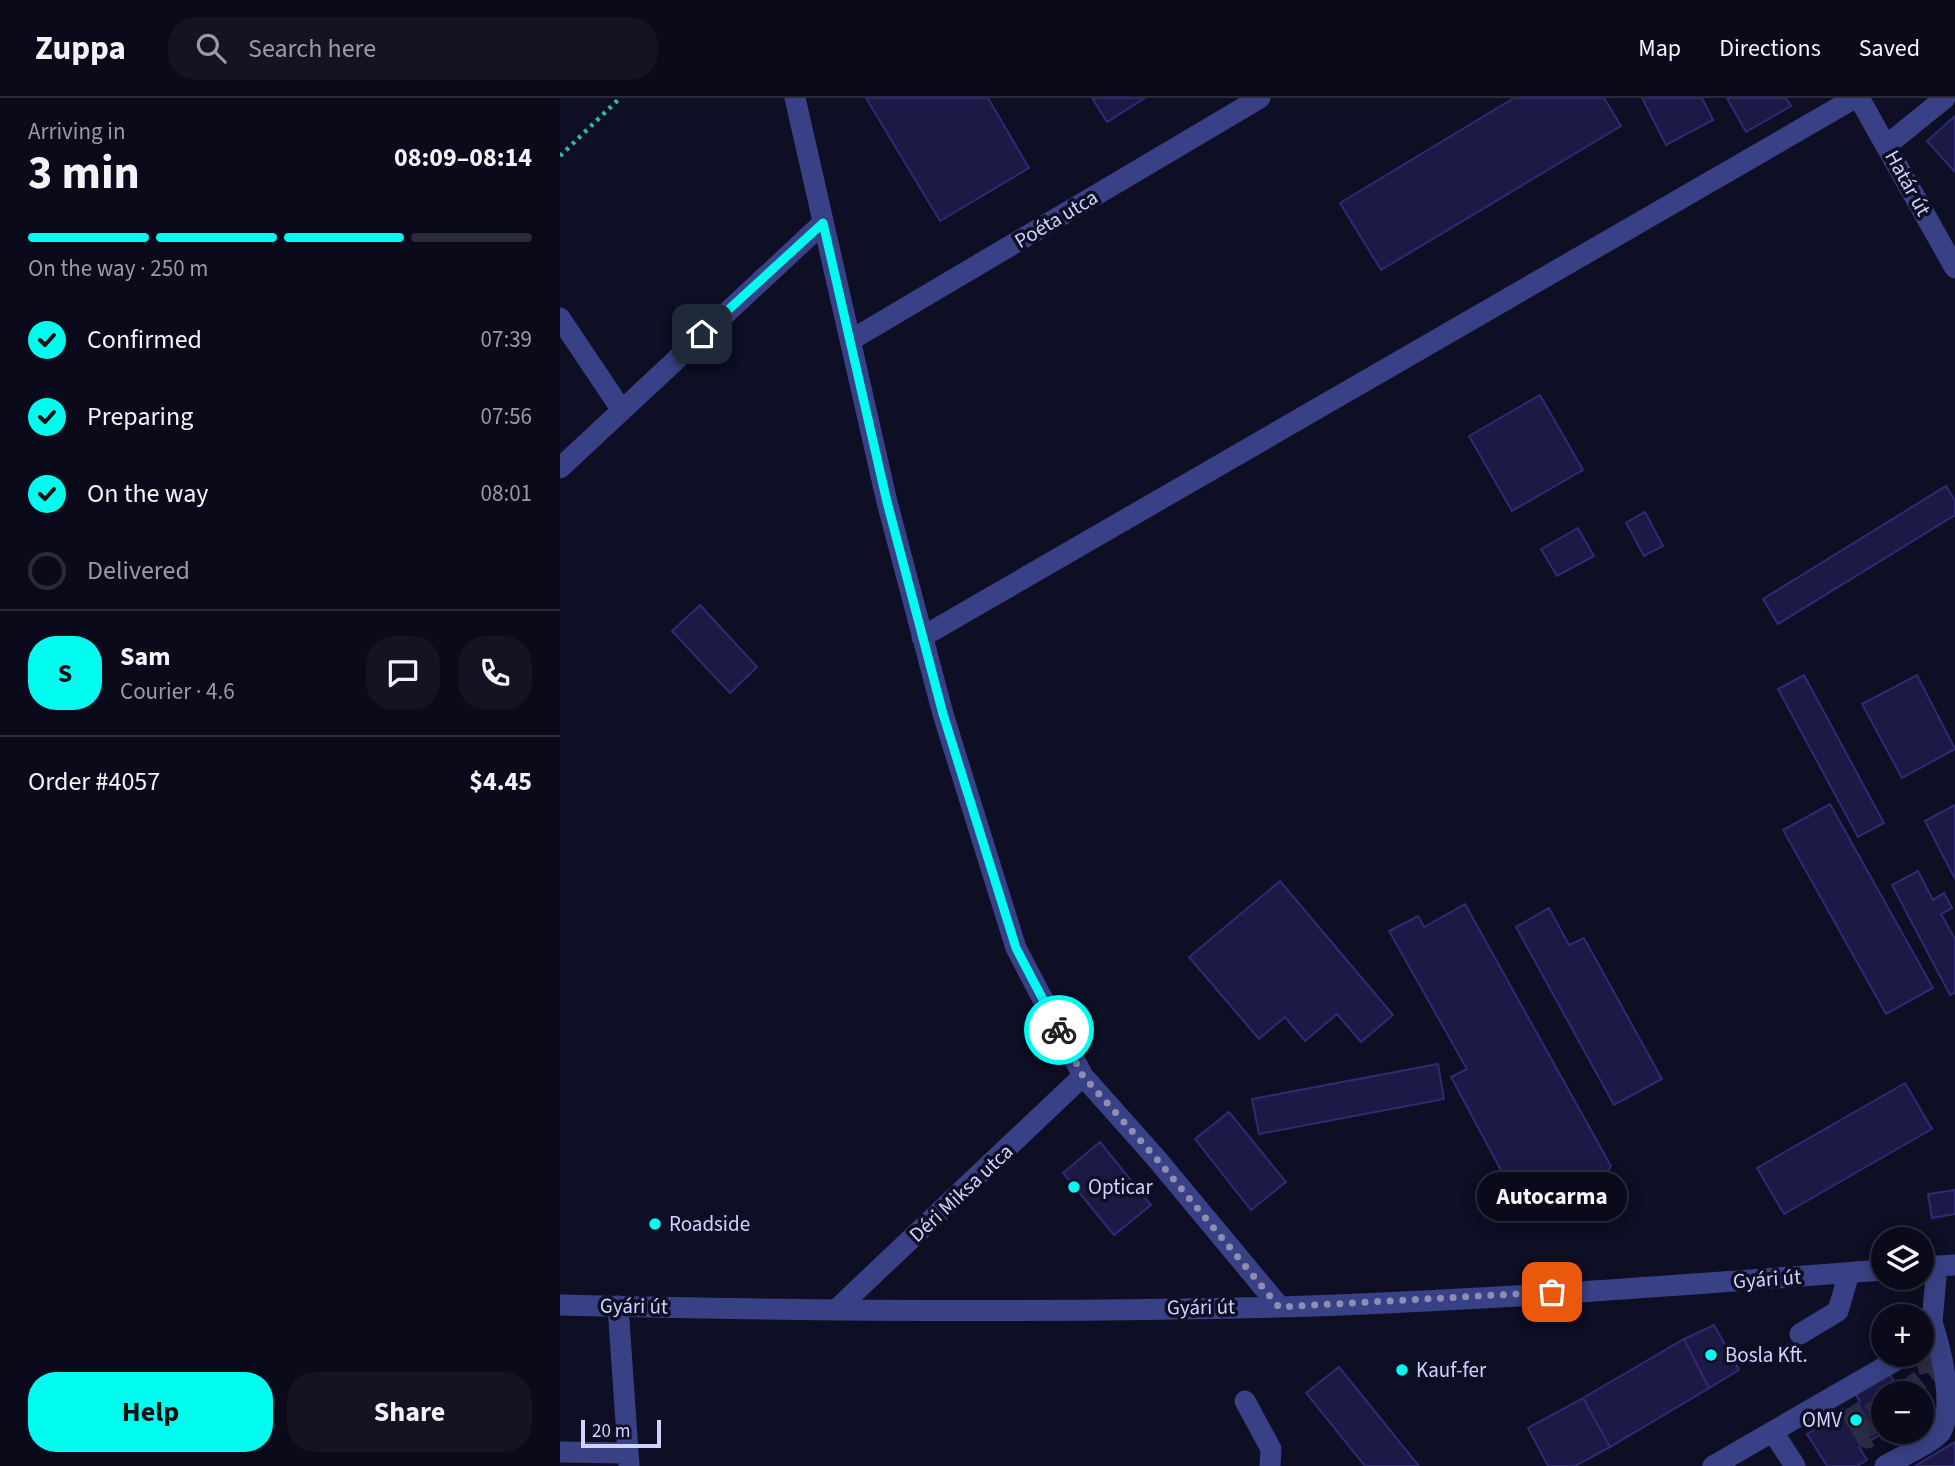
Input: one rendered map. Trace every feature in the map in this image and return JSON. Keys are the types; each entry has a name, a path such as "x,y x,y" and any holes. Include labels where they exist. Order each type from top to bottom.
{"street":[{"path":"795,98 887,502 922,637 943,714 1016,948 1083,1076 1156,1158 1279,1307"},
{"name":"Poéta utca","path":"851,340 1260,98"},
{"path":"922,637 1858,98"},
{"name":"Határ út","path":"1858,98 1955,268"},
{"path":"1887,145 1945,98"},
{"path":"560,468 823,223"},
{"path":"560,318 621,409"},
{"name":"Déri Miksa utca","path":"838,1308 1083,1076"},
{"path":"1934,1304 1938,1266"},
{"name":"Gyári út","path":"560,1305 838,1308 1279,1307 1703,1284 1871,1271"},
{"path":"1800,1334 1838,1311 1849,1273"},
{"path":"560,1452 628,1459 618,1307"},
{"path":"1885,1466 1940,1432 1946,1421 1950,1406 1948,1372 1934,1328"},
{"path":"1713,1466 1773,1432 1844,1401 1890,1367"},
{"path":"1245,1401 1271,1449 1270,1466"},
{"path":"1773,1432 1795,1466"}],"path":[{"path":"560,156 620,98"}],"building":[{"path":"866,98 988,98 1029,168 940,221"},
{"path":"1092,98 1145,98 1107,122"},
{"path":"1514,98 1604,98 1621,126 1381,270 1340,203"},
{"path":"1642,98 1702,98 1713,120 1666,145"},
{"path":"1727,98 1786,98 1791,106 1746,132"},
{"path":"1955,116 1955,172 1927,141"},
{"path":"1540,395 1583,470 1512,511 1469,436"},
{"path":"1946,486 1955,501 1955,515 1778,624 1763,599"},
{"path":"1645,512 1663,546 1644,556 1626,523"},
{"path":"1578,528 1594,556 1557,576 1541,549"},
{"path":"700,605 757,667 730,693 672,631"},
{"path":"1804,675 1884,823 1858,837 1778,689"},
{"path":"1917,675 1955,749 1902,778 1862,704"},
{"path":"1830,804 1933,988 1886,1014 1783,830"},
{"path":"1955,805 1955,879 1925,821"},
{"path":"1918,871 1933,900 1944,893 1952,908 1941,914 1955,939 1955,993 1950,995 1892,885"},
{"path":"1280,881 1393,1015 1361,1042 1337,1014 1305,1041 1285,1017 1259,1039 1189,957"},
{"path":"1465,904 1611,1166 1589,1197 1566,1210 1525,1215 1451,1077 1467,1069 1389,931 1418,916 1424,927"},
{"path":"1549,908 1569,945 1584,938 1662,1079 1614,1105 1516,927"},
{"path":"1438,1064 1444,1099 1259,1134 1252,1099"},
{"path":"1905,1083 1932,1129 1784,1214 1757,1168"},
{"path":"1229,1112 1286,1182 1251,1210 1195,1139"},
{"path":"1100,1142 1151,1205 1114,1235 1063,1173"},
{"path":"1955,1190 1955,1214 1932,1218 1928,1194"},
{"name":"Bosla Kft.","path":"1714,1325 1739,1370 1709,1388 1684,1339"},
{"path":"1684,1339 1709,1388 1610,1447 1583,1398"},
{"path":"1339,1367 1419,1466 1365,1466 1306,1393"},
{"name":"OMV","path":"1889,1373 1894,1381 1875,1381"},
{"name":"OMV","path":"1871,1384 1871,1440 1859,1447 1867,1460 1857,1466 1827,1466 1807,1434 1860,1402 1855,1393"},
{"path":"1583,1398 1610,1447 1575,1466 1548,1466 1528,1428"},
{"path":"1955,1442 1955,1466 1915,1466"}],"tunnel":[{"path":"1919,1381 1930,1372 1929,1367"},
{"path":"1849,1408 1858,1422 1871,1414"},
{"path":"1858,1422 1867,1438 1871,1436"}],"way so far":[{"path":"1059,1030 1083,1076 1156,1158 1279,1307 1552,1292"}],"place":[{"name":"Opticar","path":"1074,1187"},
{"name":"Roadside","path":"655,1224"},
{"name":"Autocarma","path":"1552,1292"},
{"name":"Bosla Kft.","path":"1711,1355"},
{"name":"Kauf-fer","path":"1402,1370"},
{"name":"OMV","path":"1856,1420"}],"route":[{"path":"702,334 823,223 887,502 943,714 1016,948 1059,1030"}]}
